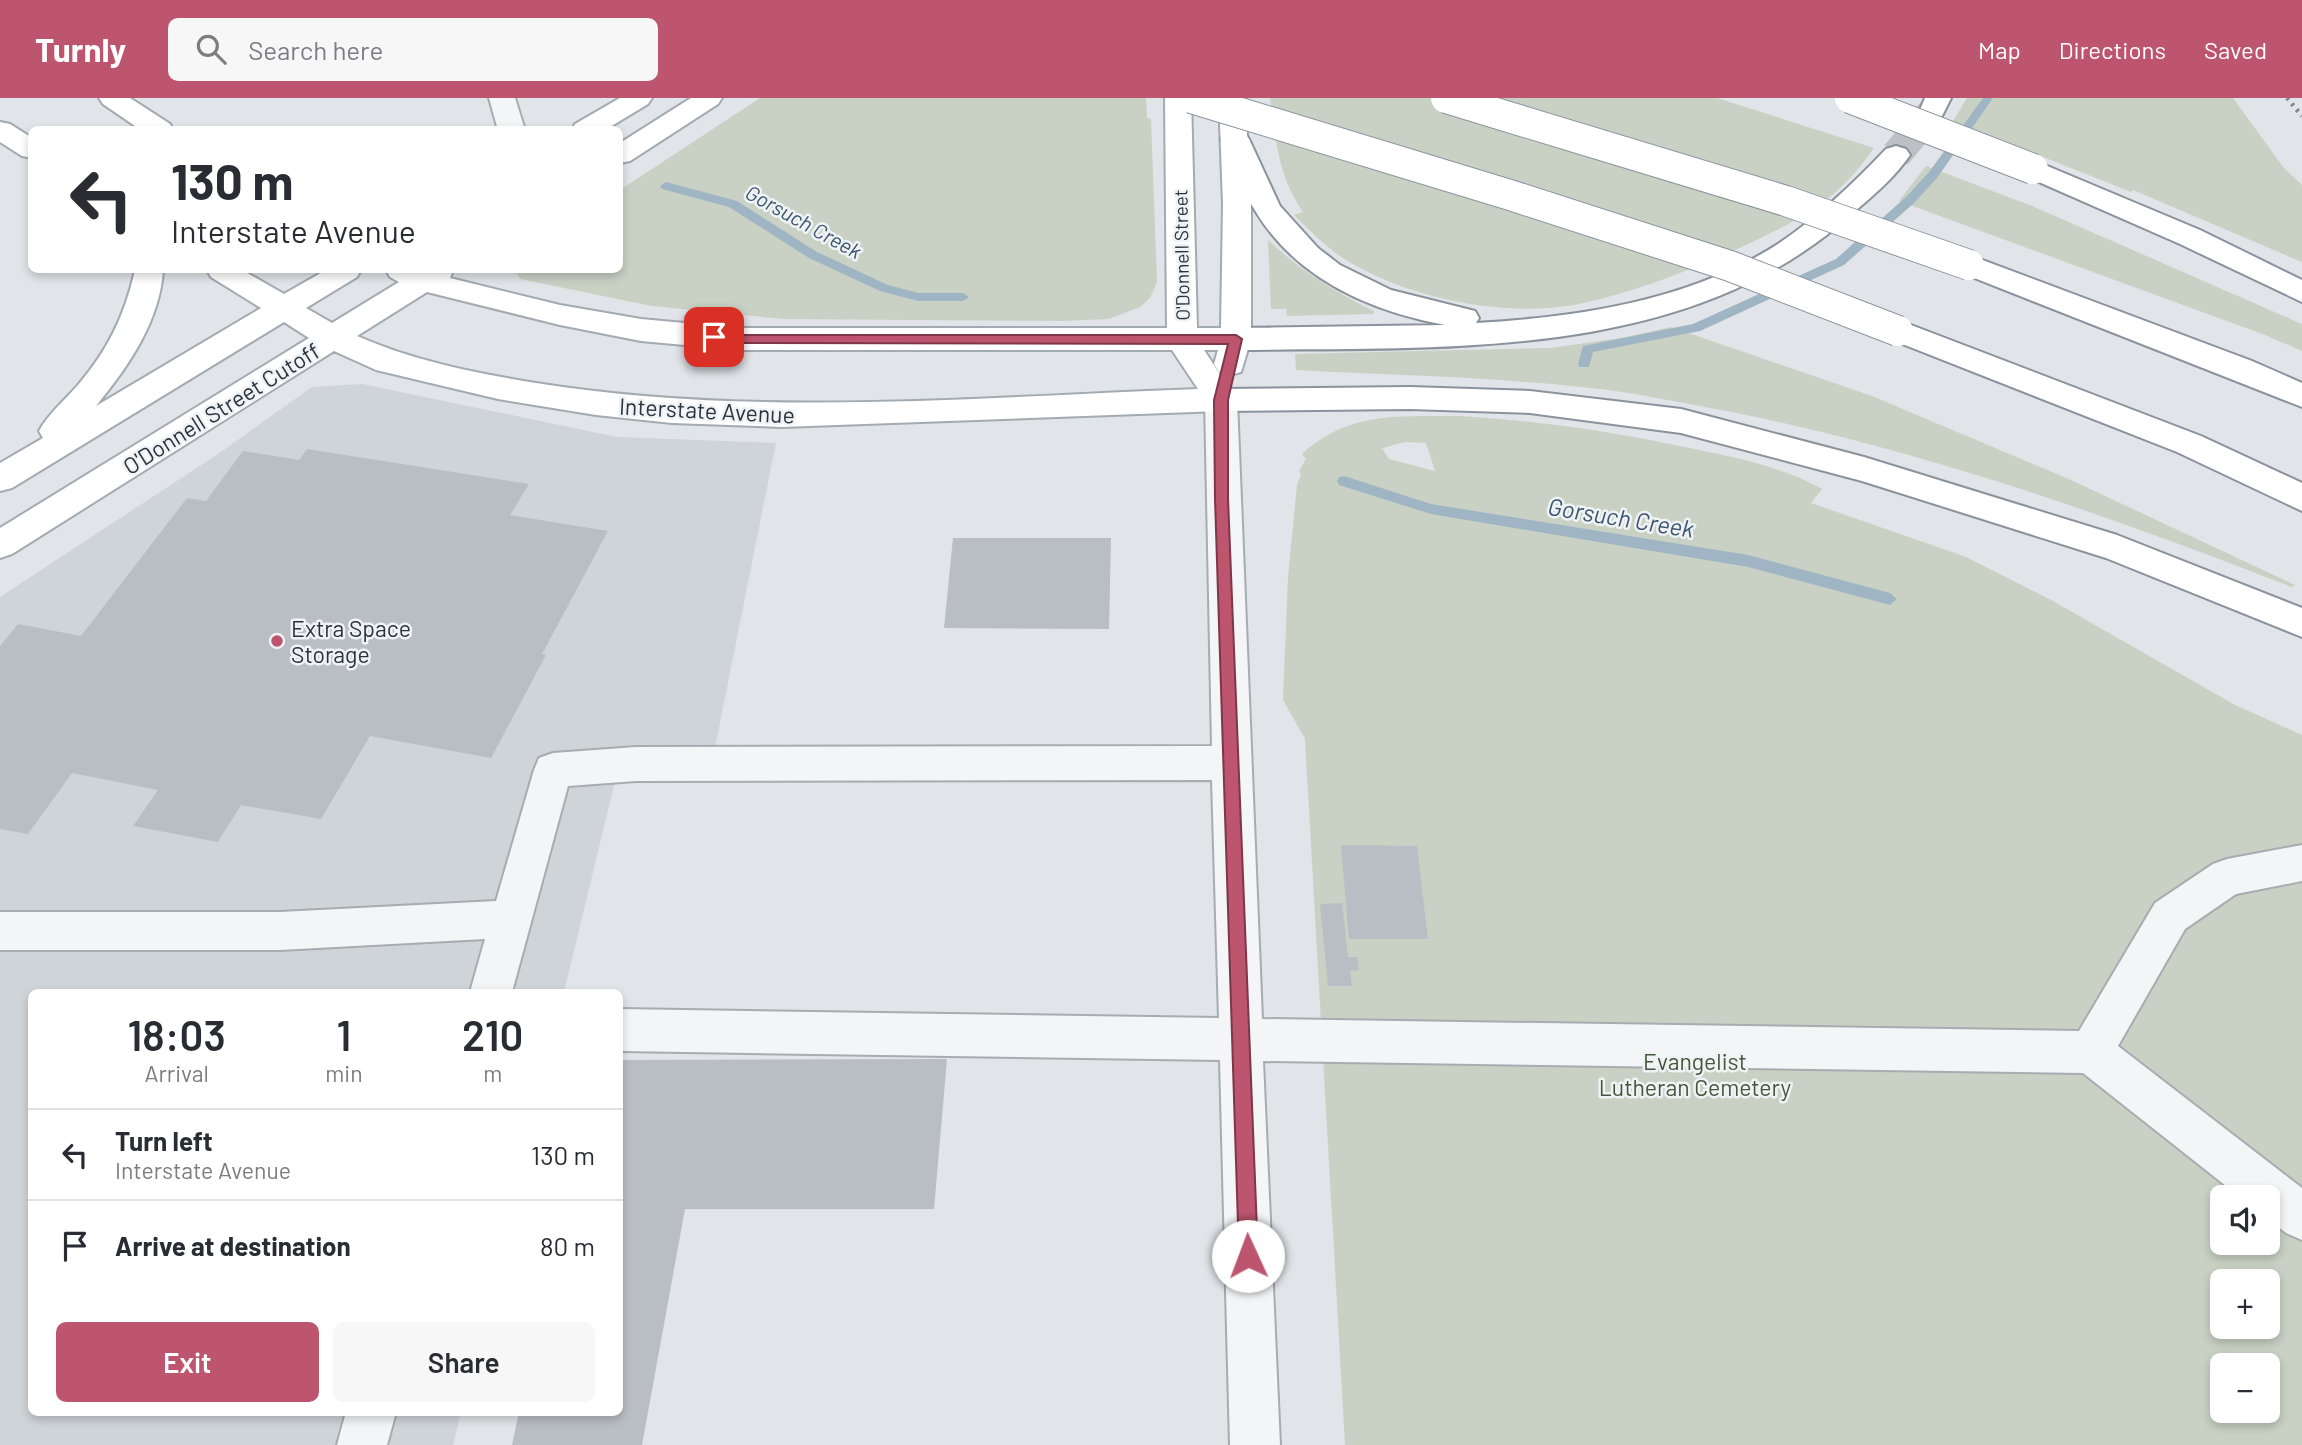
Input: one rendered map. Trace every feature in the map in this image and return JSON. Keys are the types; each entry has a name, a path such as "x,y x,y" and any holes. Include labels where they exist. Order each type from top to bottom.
{"main road":[{"path":"112,98 154,126"},
{"path":"592,126 639,98"},
{"path":"623,153 709,98"},
{"name":"O'Donnell Street","path":"1178,98 1182,340 1221,400"},
{"path":"1191,98 1510,195 1730,266 2189,444 2302,498"},
{"path":"1221,400 1236,339 1233,98"},
{"path":"1446,98 1786,201 1969,265 2228,364 2302,396"},
{"path":"1850,98 2033,169 2190,236 2302,292"},
{"path":"0,131 28,148"},
{"path":"1235,139 1273,216 1294,244 1335,278 1391,303 1452,316 1538,329"},
{"path":"421,273 560,315 627,328 739,339 1182,340 1538,329 1604,320 1668,305 1717,287 1771,261 1816,229 1896,155"},
{"path":"12,472 90,394 122,346 142,306 148,273"},
{"name":"Interstate Avenue","path":"226,273 333,338 387,362 498,388 596,404 672,411 782,415 1221,400 1410,398 1530,402 1681,421 1864,469 2117,548 2302,622"},
{"path":"12,472 342,273"},
{"name":"O'Donnell Street Cutoff","path":"0,545 333,338 421,273"}],"street":[{"path":"502,98 511,126"},
{"path":"1221,400 1222,498 1255,1445"},
{"path":"492,989 553,770 635,764 1231,763"},
{"path":"2091,1052 2170,916 2227,877 2302,863"},
{"path":"0,931 280,931 512,919"},
{"path":"623,1030 2091,1052 2302,1217"},
{"path":"362,1445 370,1416"}],"shaded area":[{"path":"362,384 617,437 776,443 709,778 615,781 565,989 28,989 28,1416 460,1416 453,1445 0,1445 0,597 218,454 312,387"}],"green space":[{"path":"760,98 1146,98 1147,118 1151,119 1157,282 1150,298 1140,307 1109,319 1063,321 783,319 652,306 520,279 517,273 623,273 623,188"},
{"path":"1270,98 1717,98 1874,148 1851,177 1819,205 1767,235 1699,265 1588,302 1528,309 1496,307 1431,296 1401,286 1346,260 1312,233 1294,215 1303,212 1283,171"},
{"path":"1967,98 2233,98 2283,167 2302,185 2302,262 2133,190 2131,192 1953,121"},
{"path":"1926,166 2032,206 2302,324 2302,351 1899,201"},
{"path":"1268,240 1305,271 1374,311 1374,314 1287,316 1286,309 1271,309"},
{"path":"1671,327 1872,396 2071,480 2295,585 2292,587 2083,510 1943,465 1800,427 1727,411 1554,384 1296,370 1295,354 1550,348 1621,338"},
{"name":"Evangelist Lutheran Cemetery","path":"1460,416 1607,432 1727,456 1792,475 1822,489 1811,503 1966,557 2051,600 2235,705 2302,735 2302,1445 1345,1445 1305,739 1283,700 1288,577 1297,485 1301,474 1299,471 1306,459 1302,454 1338,430 1357,423 1396,417","holes":["1405,442 1426,443 1435,471 1389,459 1382,448"]}],"building":[{"name":"Extra Space Storage","path":"307,449 529,484 510,515 608,531 542,654 546,655 491,758 370,736 321,819 241,805 218,842 133,826 158,790 72,773 28,834 0,829 0,646 18,624 81,636 187,498 206,501 243,451 299,460"},
{"path":"953,538 1111,538 1109,629 944,628"},
{"path":"1341,845 1417,846 1428,939 1349,939"},
{"path":"1342,903 1348,957 1357,957 1359,970 1350,971 1352,986 1328,986 1320,904"},
{"path":"947,1059 934,1209 685,1209 642,1445 512,1445 518,1416 623,1416 623,1060"}],"waterway":[{"path":"1584,364 1587,349 1696,328 1840,262 1910,200 1933,175 1988,98"},
{"name":"Gorsuch Creek","path":"666,186 733,204 813,255 884,288 918,297 963,297"},
{"name":"Gorsuch Creek","path":"1344,481 1431,509 1748,561 1890,599"}],"tunnel":[{"path":"1896,155 1932,112"}],"railway":[{"path":"2287,98 2302,116"}],"place":[{"name":"Extra Space Storage","path":"277,641"}],"route":[{"path":"714,337 1236,339 1221,400 1222,498 1248,1256"}]}
